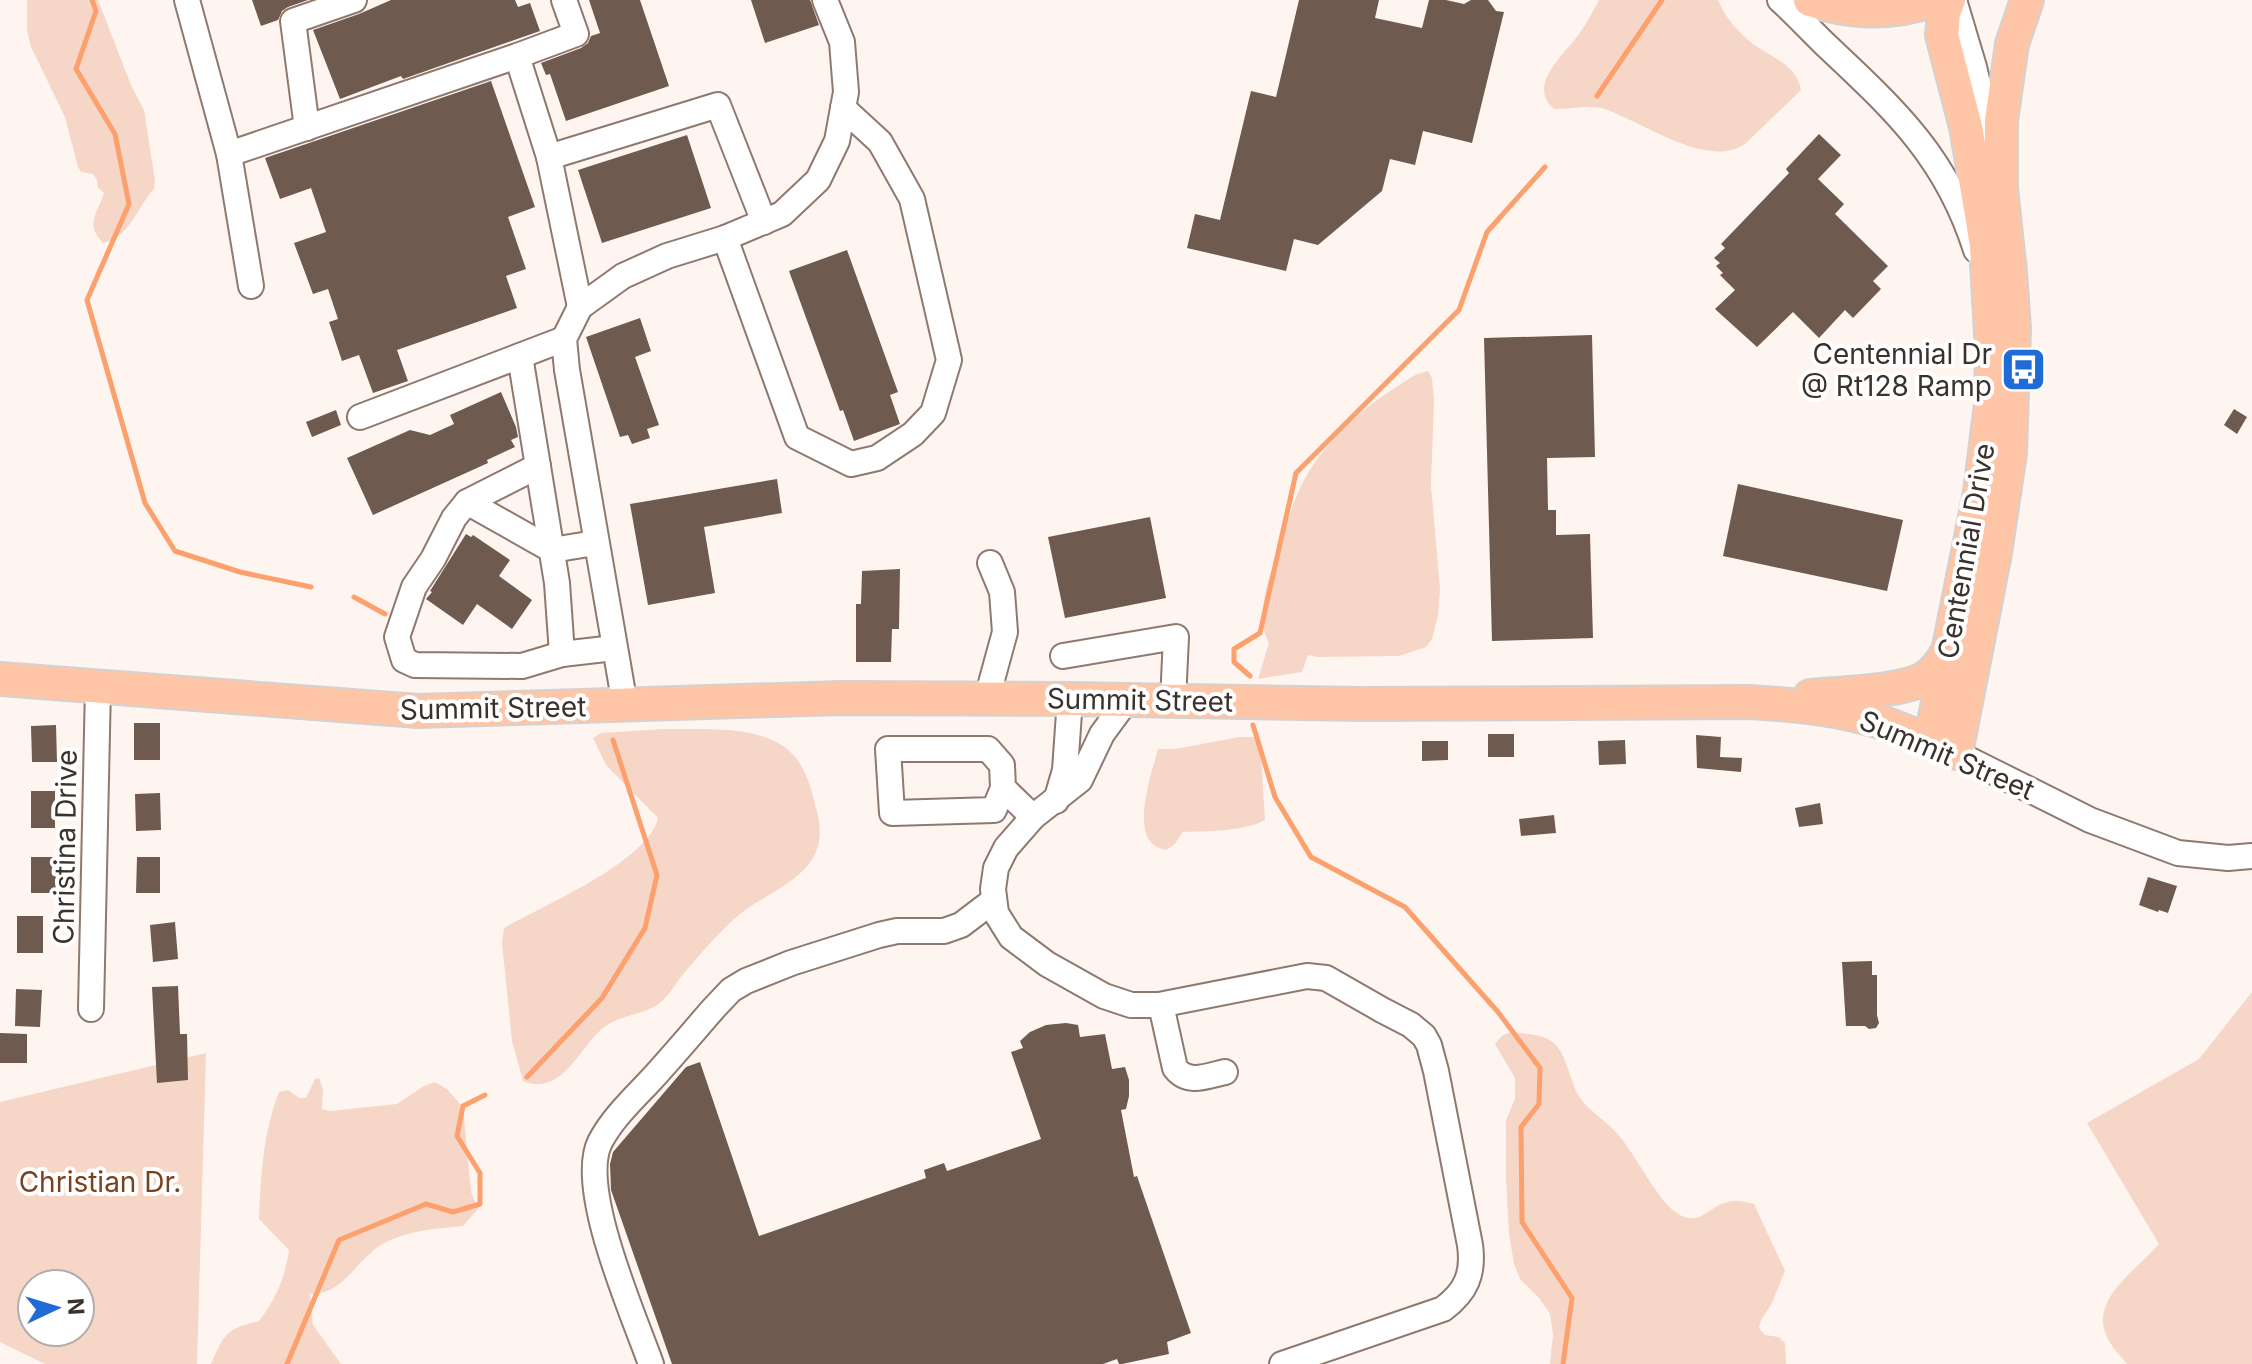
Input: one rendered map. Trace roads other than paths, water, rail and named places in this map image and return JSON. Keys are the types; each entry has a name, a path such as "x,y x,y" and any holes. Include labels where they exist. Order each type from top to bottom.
{"main road":[{"path":"1810,0 1834,7 1875,12 1933,0"},
{"path":"1951,0 1944,13 1942,35 1966,127 1979,200 1986,246 1989,302"},
{"path":"2001,188 2001,121 2006,84 2012,44 2027,0"},
{"name":"Centennial Drive","path":"1943,748 1995,553 2010,453 2014,328 2001,188"},
{"name":"Centennial Drive","path":"1943,748 1950,648 1987,447 1992,351 1989,302"},
{"path":"1747,702 1909,685 1926,678 1940,665 1950,648"},
{"name":"Summit Street","path":"1,676 394,710 841,698 1362,704 1747,702 1834,710 1896,727 1943,748"}],"street":[{"path":"187,0 229,154 251,286"},
{"path":"307,128 293,21 354,0"},
{"path":"229,154 576,34 564,0"},
{"path":"625,705 595,543 564,339 580,307 623,276 667,256 725,238 782,214 818,180 837,141 846,92 842,42 825,0"},
{"name":"Centennial Drive","path":"1780,0 1884,99 1926,147 1966,221 1989,302"},
{"name":"Centennial Drive","path":"1951,0 1977,79 2001,188"},
{"path":"517,56 549,157 580,307"},
{"path":"549,157 718,105 764,222"},
{"path":"725,238 797,437 851,464 877,458 913,434 933,413 949,360 912,199 880,142 843,108"},
{"path":"360,417 564,339"},
{"path":"520,356 557,583 562,654"},
{"path":"538,466 467,502 454,518 414,587 397,637 404,660 415,665 522,666 562,654 614,648"},
{"path":"467,502 552,550 595,543"},
{"path":"987,698 1005,632 1002,592 990,563"},
{"path":"1063,656 1176,637 1173,701"},
{"path":"513,666 514,709"},
{"name":"Christina Drive","path":"91,1009 98,686"},
{"path":"1056,801 1065,770 1070,699"},
{"path":"1127,700 1102,734 1080,780 1033,817 1006,848 996,868 993,889 996,913 1011,937 1047,964 1104,996 1131,1005 1161,1005 1307,976 1326,978 1411,1025 1429,1045 1470,1245 1473,1264 1467,1283 1455,1300 1443,1309 1282,1364"},
{"name":"Summit Street","path":"1943,748 2090,820 2178,853 2228,858 2252,856"},
{"path":"1003,788 994,810 892,813 888,749 988,749 1002,765 1003,788 1033,817"},
{"path":"651,1364 610,1249 594,1186 598,1145 612,1122 731,990 746,981 879,935 897,931 944,931 961,925 994,900"},
{"path":"1161,1005 1178,1073 1192,1079 1225,1072"}],"waterway":[{"path":"92,0 96,11 76,69 115,134 129,204 87,300 145,503 175,551 240,572 311,587"},
{"path":"1597,96 1662,0"},
{"path":"1250,676 1234,662 1234,649 1260,633 1296,473 1459,310 1487,232 1545,167"},
{"path":"354,597 385,614"},
{"path":"1253,725 1275,797 1311,857 1405,907 1498,1012 1540,1068 1539,1104 1521,1127 1522,1222 1572,1298 1563,1364"},
{"path":"527,1077 602,998 645,928 657,875 613,740"},
{"path":"287,1364 339,1240 426,1204 453,1212 480,1204 480,1173 457,1136 463,1106 485,1095"}],"place":[{"name":"Centennial Dr @ Rt128 Ramp","path":"2023,370"}],"park label":[{"name":"Christian Dr.","path":"100,1182"}]}
